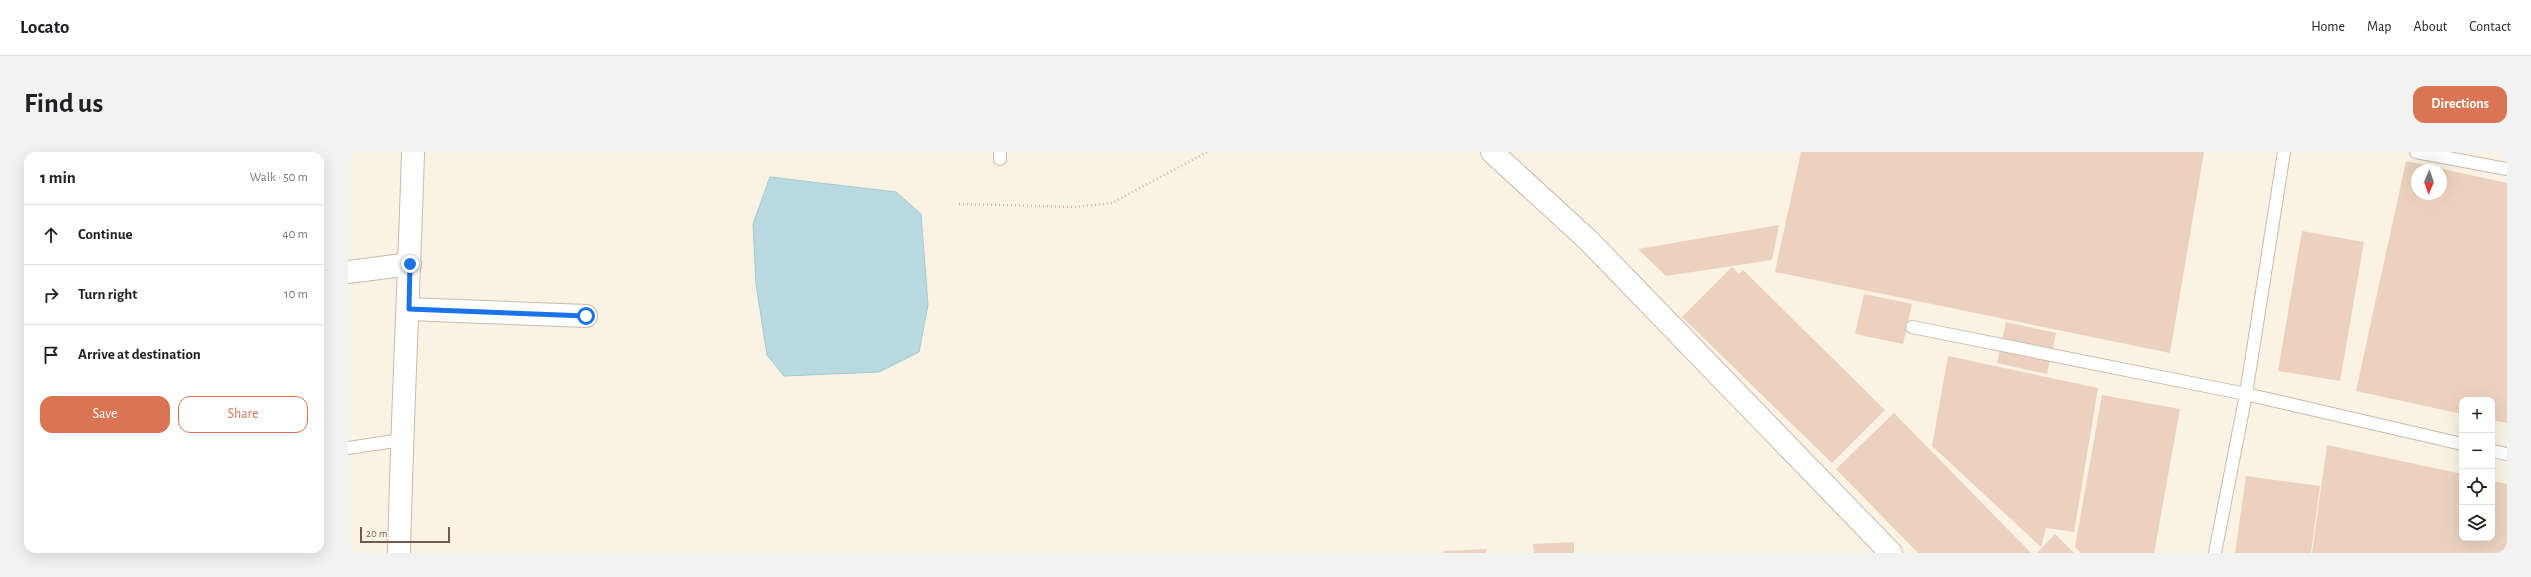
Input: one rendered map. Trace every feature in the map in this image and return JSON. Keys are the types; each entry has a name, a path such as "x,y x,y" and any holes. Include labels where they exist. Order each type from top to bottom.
{"street":[{"path":"400,553 401,440 409,309 413,152"},
{"path":"1492,152 1588,240 1891,553"},
{"path":"348,272 410,264"},
{"path":"409,309 586,316"}],"lane":[{"path":"2215,553 2246,394 2284,152"},
{"path":"2416,152 2507,169"},
{"path":"1912,327 2246,394 2459,443"},
{"path":"348,448 401,440"},
{"path":"2495,452 2507,454"}],"path":[{"path":"959,204 1075,207 1112,203 1207,152"}],"water":[{"path":"770,177 896,192 921,214 928,305 919,352 879,372 784,376 767,355 756,284 753,224"}],"building":[{"path":"1801,152 2204,152 2170,353 1775,272"},
{"path":"2406,161 2420,164 2411,164 2411,200 2447,200 2447,170 2507,183 2507,423 2495,421 2495,397 2459,397 2459,413 2356,391"},
{"path":"1779,225 1772,260 1666,276 1638,249"},
{"path":"2302,231 2364,242 2340,381 2278,371"},
{"path":"1732,267 1739,274 1743,270 1885,410 1832,463 1682,317"},
{"path":"1864,294 1912,304 1903,344 1855,334"},
{"path":"2006,322 2056,333 2047,374 1997,363"},
{"path":"1948,356 2098,388 2074,532 2046,528 2041,547 1932,446"},
{"path":"2102,395 2180,409 2154,553 2081,553 2075,547"},
{"path":"1894,413 2031,553 1918,553 1836,469"},
{"path":"2327,445 2459,473 2459,541 2495,541 2495,482 2507,484 2507,553 2312,553"},
{"path":"2246,476 2320,486 2311,553 2235,553"},
{"path":"2055,534 2074,553 2037,553"},
{"path":"1574,542 1574,553 1534,553 1533,544"},
{"path":"1486,549 1486,553 1444,553 1444,551"}],"route":[{"path":"410,264 409,309 586,316"}]}
